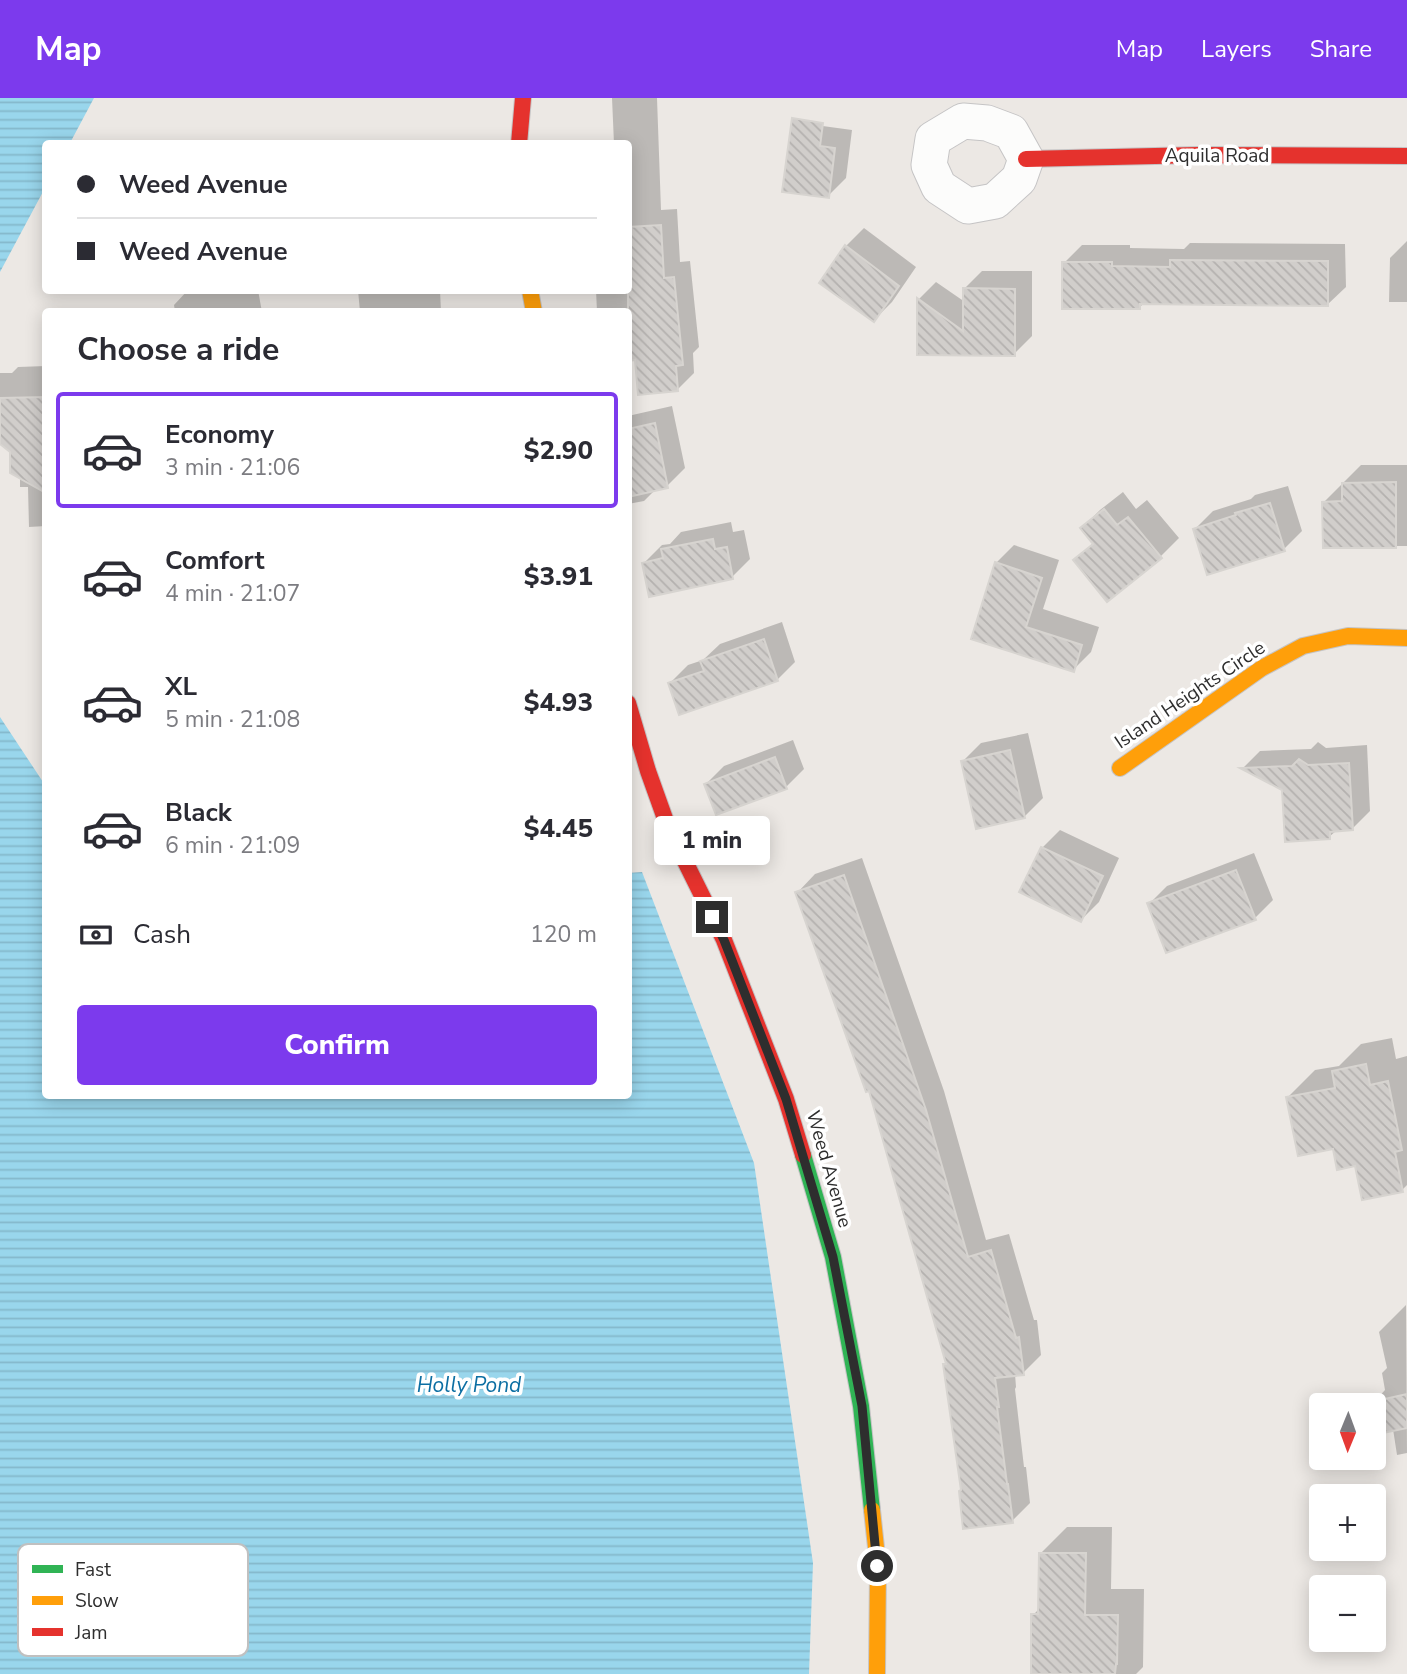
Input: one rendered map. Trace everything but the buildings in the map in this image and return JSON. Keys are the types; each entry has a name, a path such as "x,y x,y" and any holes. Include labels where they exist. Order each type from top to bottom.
{"street":[{"path":"519,140 523,98"},
{"name":"Aquila Road","path":"1026,159 1198,155 1407,156"},
{"name":"Island Heights Circle","path":"1119,768 1262,668 1303,646 1348,636 1407,638"},
{"name":"Weed Avenue","path":"632,717 668,827 724,940 786,1099 833,1257 862,1406 877,1566 877,1674"}],"water":[{"path":"0,98 94,98 72,140 42,140 42,194 0,272"},
{"name":"Holly Pond","path":"0,717 42,780 42,1099 632,1099 632,873 642,872 754,1163 813,1563 809,1674 0,1674"}],"traffic: fast":[{"path":"803,1155 833,1257 861,1406 872,1510"}],"traffic: slow":[{"path":"531,294 533,308"},
{"path":"1120,768 1262,668 1303,646 1348,636 1407,638"},
{"path":"872,1510 878,1566 877,1674"}],"traffic: jam":[{"path":"519,140 523,98"},
{"path":"1026,159 1198,155 1407,156"},
{"path":"632,717 668,827 724,940 786,1099 803,1155"}],"route":[{"path":"712,917 724,940 786,1099 833,1257 862,1406 877,1566"}]}
